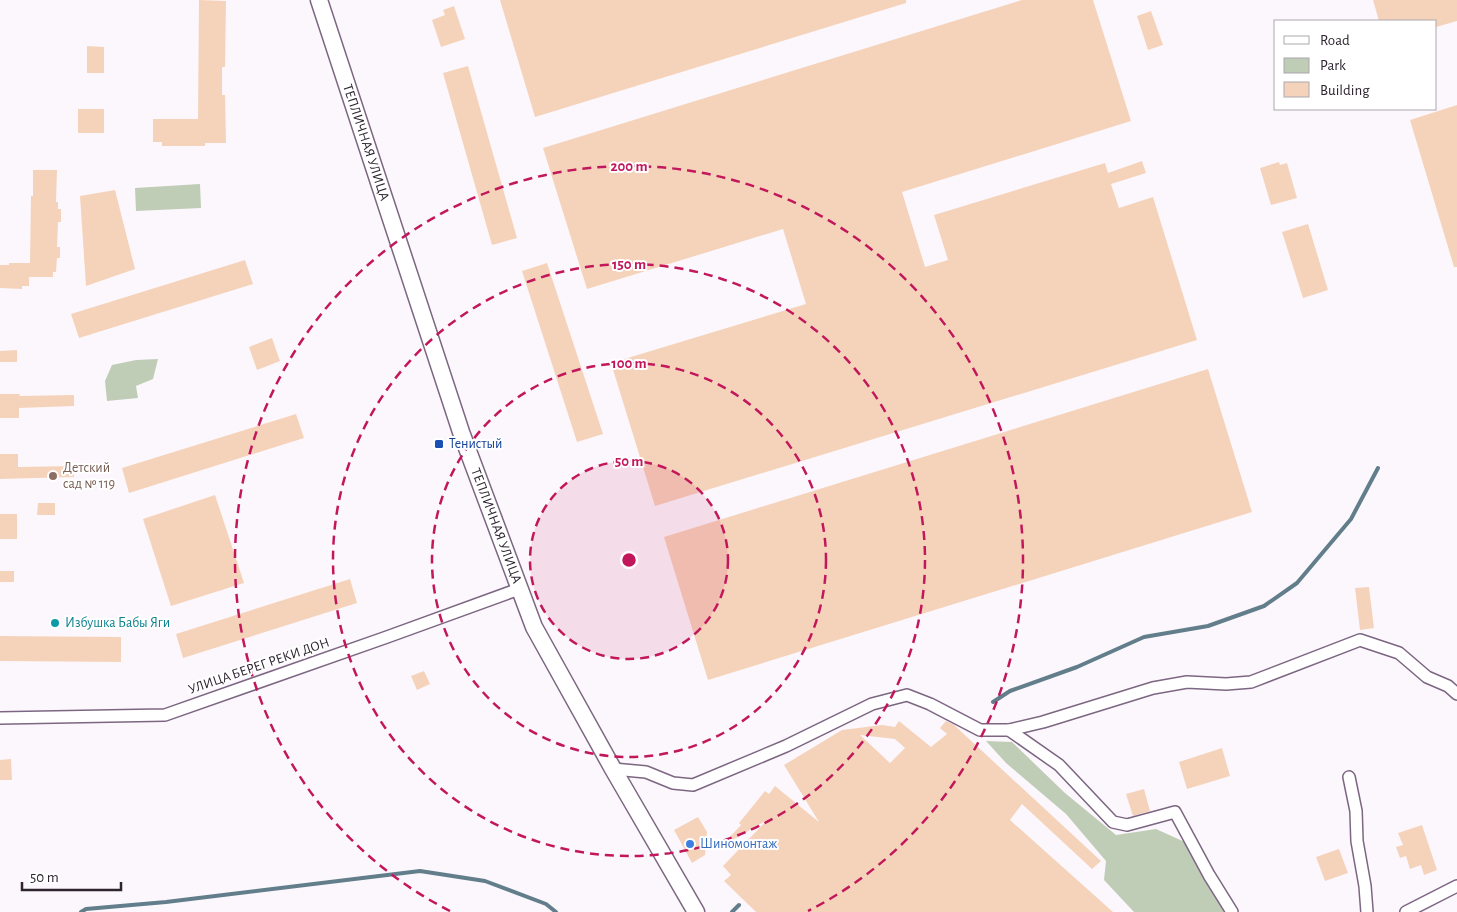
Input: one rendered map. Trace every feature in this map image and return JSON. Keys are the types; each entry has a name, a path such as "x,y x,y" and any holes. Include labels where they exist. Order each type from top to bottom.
{"street":[{"name":"ТЕПЛИЧНАЯ УЛИЦА","path":"319,0 461,432 534,627 696,912"},
{"name":"УЛИЦА БЕРЕГ РЕКИ ДОН","path":"0,718 165,715 519,589"},
{"path":"613,769 646,772 673,783 693,785 786,746 872,704 907,695 930,704 980,730 1009,730 1043,722 1153,688 1187,682 1226,684 1251,682 1360,640 1399,653 1427,677 1448,686 1457,694"},
{"path":"1009,730 1059,765 1113,822 1127,825 1175,812 1209,875 1232,912"},
{"path":"1348,777 1356,811 1357,841 1366,886 1367,912"},
{"path":"1406,912 1457,886"}],"green space":[{"path":"200,184 201,208 136,211 135,188"},
{"path":"158,359 153,379 136,386 138,398 107,401 105,381 112,365 136,360"},
{"path":"986,741 1012,742 1065,793 1116,835 1156,829 1187,843 1224,912 1134,912 1104,880 1106,861 1066,814 1006,763"}],"building":[{"path":"199,0 226,1 225,67 222,67 222,95 225,95 226,143 205,143 205,146 162,146 162,142 153,142 153,119 198,119"},
{"path":"500,0 906,0 906,3 535,117"},
{"path":"1022,0 1093,0 1131,121 902,192 925,267 948,260 934,215 1105,163 1108,173 1142,161 1146,173 1111,184 1119,208 1153,197 1197,340 655,506 611,363 806,304 783,229 587,289 543,148"},
{"path":"1373,0 1457,0 1457,21 1437,27 1437,20 1379,20"},
{"path":"454,6 465,39 441,47 432,20 445,15 443,10"},
{"path":"1151,11 1163,45 1148,50 1137,16"},
{"path":"87,46 104,47 104,73 87,73"},
{"path":"468,66 517,238 492,245 443,73"},
{"path":"1457,105 1457,267 1454,267 1410,120"},
{"path":"78,109 104,109 104,133 78,133"},
{"path":"1279,162 1280,165 1287,163 1297,198 1271,205 1260,168"},
{"path":"33,170 57,170 56,202 58,202 58,209 61,209 61,222 58,222 57,247 60,247 60,258 57,258 56,272 53,272 53,277 29,277 29,286 22,286 22,289 0,288 0,265 30,263"},
{"path":"115,190 135,269 86,286 80,196"},
{"path":"1308,224 1328,290 1303,298 1282,232"},
{"path":"245,260 253,284 79,338 71,314"},
{"path":"547,263 603,434 577,442 522,271"},
{"path":"272,338 280,361 257,370 249,347"},
{"path":"17,350 17,362 0,362 0,351"},
{"path":"1208,369 1252,512 708,680 664,537"},
{"path":"0,394 20,394 19,396 74,395 74,406 19,408 19,418 0,418"},
{"path":"296,414 304,438 129,493 122,468"},
{"path":"0,454 18,454 18,467 74,466 74,477 0,479"},
{"path":"215,495 244,583 171,606 143,519"},
{"path":"38,503 55,503 55,515 37,515"},
{"path":"0,514 17,514 17,539 0,539"},
{"path":"0,571 14,571 14,582 0,582"},
{"path":"350,579 357,603 183,658 176,634"},
{"path":"1369,587 1374,628 1360,630 1355,588"},
{"path":"0,636 121,637 121,662 0,661"},
{"path":"424,671 430,684 417,690 411,676"},
{"path":"899,721 931,747 947,734 940,728 946,721 954,725 1101,861 1092,869 1022,804 1010,820 1113,912 756,912 724,881 731,875 723,866 767,820 729,842 727,840 741,825 739,823 765,791 769,794 775,786 819,822 784,765 842,730 882,725 895,727","holes":["860,735 895,739 905,748 890,763"]},
{"path":"1222,748 1230,776 1187,789 1179,762"},
{"path":"11,759 12,780 0,780 0,760"},
{"path":"1144,789 1150,811 1133,816 1126,794"},
{"path":"698,817 707,832 705,855 692,863 674,830"},
{"path":"1422,825 1437,870 1424,875 1421,865 1410,869 1406,856 1400,858 1396,847 1403,845 1398,833"},
{"path":"1339,849 1348,873 1325,881 1316,857"}],"waterway":[{"path":"993,702 1010,691 1077,667 1144,637 1208,626 1264,606 1297,583 1351,519 1378,468"},
{"path":"81,912 86,909 166,902 420,871 485,881 546,904 556,912"},
{"path":"732,912 739,905"}],"place":[{"name":"Тенистый","path":"439,444"},
{"name":"Детский сад № 119","path":"53,476"},
{"name":"Избушка Бабы Яги","path":"55,623"},
{"name":"Шиномонтаж","path":"690,844"}]}
